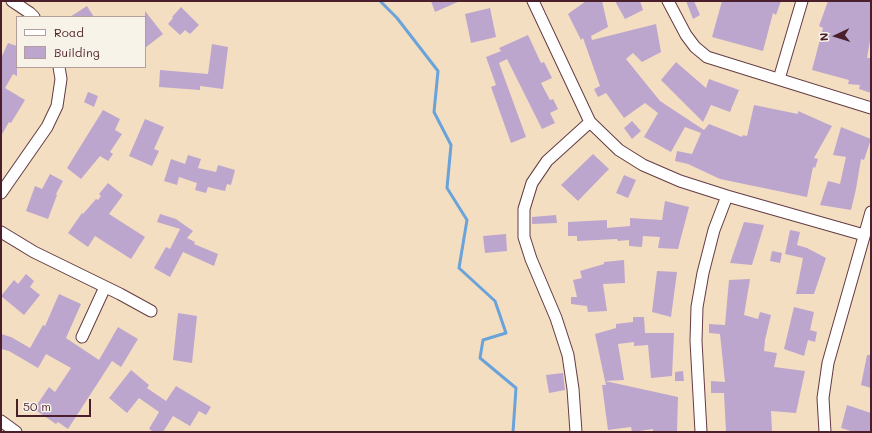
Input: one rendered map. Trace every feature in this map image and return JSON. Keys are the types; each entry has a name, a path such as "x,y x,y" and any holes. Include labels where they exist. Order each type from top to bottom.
{"street":[{"path":"12,1 33,16"},
{"path":"533,1 590,122 619,150 643,165 680,181 864,235"},
{"path":"668,1 686,35 695,47 707,57 871,108"},
{"path":"779,79 802,1"},
{"path":"1,193 47,127 54,113 57,106 61,79 59,68"},
{"path":"576,432 573,389 568,355 556,318 531,259 524,237 524,209 532,183 546,161 590,122"},
{"path":"702,432 696,341 697,307 703,273 714,230 727,196"},
{"path":"825,432 823,398 828,363 871,212"},
{"path":"1,232 34,252 151,311"},
{"path":"82,337 105,287"},
{"path":"1,421 16,432"}],"building":[{"path":"431,1 460,1 435,12"},
{"path":"586,1 602,1 608,27 591,36 592,40 656,24 661,52 642,62 633,53 626,59 660,101 704,130 709,124 742,137 743,135 747,136 754,105 798,114 798,111 832,126 814,158 818,159 815,168 813,167 807,197 720,179 688,164 675,161 677,151 692,154 701,133 685,127 671,152 644,137 658,113 645,103 624,118 606,93 598,97 594,89 600,86 583,38 581,40 568,14"},
{"path":"615,1 640,1 643,10 625,19"},
{"path":"686,1 694,1 700,15 693,19"},
{"path":"722,1 781,1 776,15 773,13 763,51 712,37"},
{"path":"828,1 871,1 871,35 867,58 871,58 871,93 859,89 860,85 848,84 849,80 812,70 823,28 819,26"},
{"path":"87,6 93,16 72,16"},
{"path":"181,7 199,25 190,34 185,30 180,35 168,24"},
{"path":"490,8 496,37 471,43 465,14"},
{"path":"145,11 163,34 146,47 146,16"},
{"path":"528,35 541,63 544,62 552,78 541,83 550,100 553,99 558,109 550,113 555,123 542,129 507,59 499,63 526,137 511,143 491,87 496,85 486,57 501,51 499,48"},
{"path":"8,43 16,46 17,76 13,74 5,88 25,100 1,136 1,58"},
{"path":"212,44 228,47 223,89 200,86 200,90 159,87 160,70 208,74"},
{"path":"676,62 706,88 709,79 739,90 730,112 711,105 703,122 661,80"},
{"path":"88,92 98,96 94,107 84,102"},
{"path":"103,110 120,119 115,130 122,134 110,152 113,154 108,161 100,156 81,179 67,168"},
{"path":"145,119 164,127 154,149 159,151 152,166 129,156"},
{"path":"632,121 641,131 632,139 624,128"},
{"path":"841,127 871,139 864,160 861,159 851,210 820,205 828,181 840,184 846,157 833,155"},
{"path":"593,154 609,169 578,201 561,185"},
{"path":"188,155 201,159 198,168 216,172 218,165 235,170 231,185 227,184 225,191 208,187 206,193 195,190 197,183 179,177 177,185 164,181 171,159 185,164"},
{"path":"50,174 63,181 56,194 57,195 48,219 26,211 35,186 42,189"},
{"path":"624,175 636,180 628,198 616,193"},
{"path":"108,183 123,195 109,214 145,237 131,259 95,236 88,247 68,233 82,213 83,214 96,199 98,200 101,196 99,194"},
{"path":"665,201 689,207 678,249 658,248 660,237 643,236 642,247 629,246 629,240 618,241 617,239 577,241 577,236 568,236 568,222 607,220 607,228 630,226 630,218 662,220"},
{"path":"160,214 176,219 193,231 187,238 195,242 194,244 218,254 214,266 183,252 170,277 154,268 166,247 170,249 180,229 157,222"},
{"path":"556,215 557,223 532,224 532,217"},
{"path":"744,222 764,225 752,265 730,263"},
{"path":"790,230 800,232 797,245 807,248 826,258 814,294 796,294 803,258 785,254"},
{"path":"506,234 507,251 485,253 483,236"},
{"path":"772,251 782,253 780,263 770,261"},
{"path":"624,260 625,283 603,284 607,311 588,312 587,306 571,304 571,297 577,297 573,280 582,278 580,271 604,264 604,262"},
{"path":"657,271 677,272 671,317 652,312"},
{"path":"26,274 34,281 30,287 40,295 24,315 1,296 14,280 18,284"},
{"path":"750,279 744,315 758,319 760,312 771,315 764,351 777,353 774,367 805,371 796,413 771,411 772,432 726,432 724,393 711,393 711,381 725,382 720,334 709,333 709,324 725,325 729,280"},
{"path":"59,294 81,304 66,338 99,360 118,327 138,339 121,367 112,361 68,429 58,422 56,424 34,409 49,387 55,392 71,368 46,354 38,368 9,351 1,349 1,334 11,337 30,348 43,325 45,326"},
{"path":"794,307 814,312 810,330 817,332 815,342 808,340 804,356 784,349"},
{"path":"178,313 197,316 192,363 173,360"},
{"path":"633,317 644,317 645,333 674,333 672,376 651,378 648,345 634,346 634,342 618,344 624,380 605,381 595,334 616,328 616,324 633,322"},
{"path":"867,355 871,355 871,388 861,385"},
{"path":"131,370 149,385 147,388 166,401 176,386 211,407 206,415 199,411 190,426 173,416 163,432 154,432 149,429 159,412 139,398 127,413 109,398"},
{"path":"683,371 684,381 675,381 675,372"},
{"path":"563,373 565,390 549,393 546,375"},
{"path":"605,381 678,397 677,432 653,432 653,429 632,432 631,427 608,430 602,385 606,385"},
{"path":"847,405 871,413 871,432 854,432 841,428"}],"waterway":[{"path":"380,1 397,18 438,71 434,112 451,145 447,188 467,220 459,268 495,301 506,333 483,340 480,358 516,388 513,432"}]}
